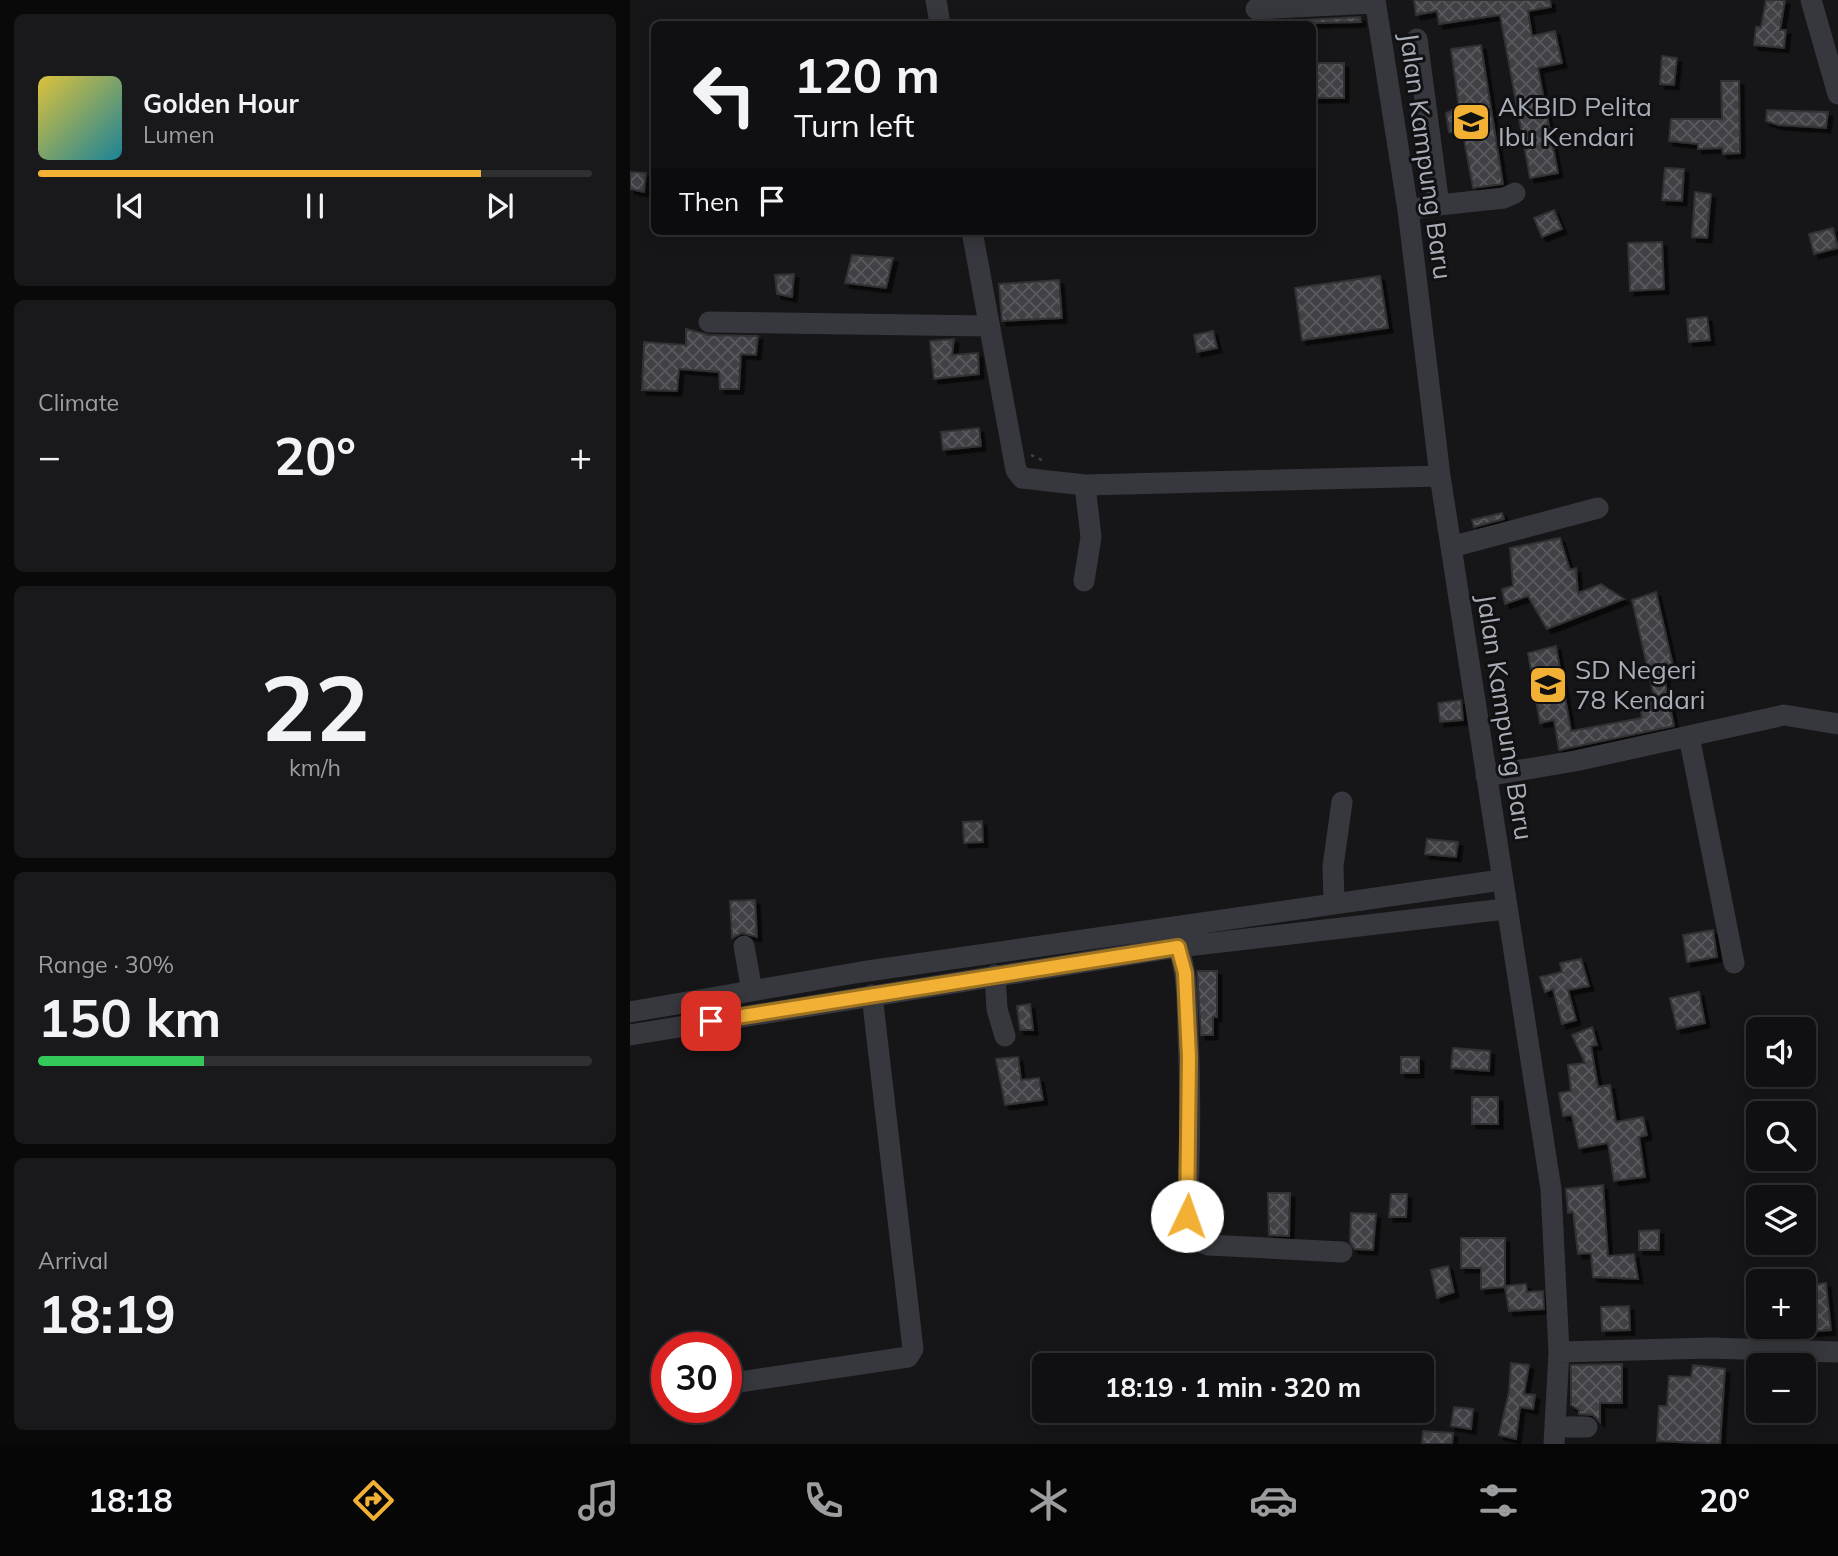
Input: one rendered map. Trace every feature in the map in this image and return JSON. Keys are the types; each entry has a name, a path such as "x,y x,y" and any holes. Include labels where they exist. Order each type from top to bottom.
{"street":[{"path":"936,0 940,21"},
{"path":"1811,0 1838,94"},
{"path":"1256,9 1375,1"},
{"name":"Jalan Kampung Baru","path":"1375,1 1408,210 1440,476 1505,909 1551,1189 1556,1240 1559,1352 1554,1435"},
{"path":"1417,39 1439,205"},
{"path":"1408,210 1504,198 1515,193"},
{"path":"973,235 1018,475 1027,480 1085,485 1440,476"},
{"path":"709,321 988,326"},
{"path":"1084,581 1091,537 1085,485"},
{"path":"1451,547 1598,508"},
{"path":"1486,776 1784,715 1838,724"},
{"path":"1689,736 1734,962"},
{"path":"1334,903 1333,866 1342,802"},
{"path":"630,1012 752,991 1501,880"},
{"path":"630,1035 1178,947 1505,909"},
{"path":"744,946 752,991"},
{"path":"1178,947 1185,973 1189,1057 1186,1231 1189,1238 1209,1245 1289,1252 1342,1252"},
{"path":"995,975 997,1009 1005,1035"},
{"path":"742,1382 908,1357 913,1349 872,995"},
{"path":"1559,1352 1710,1348 1838,1352"},
{"path":"1554,1435 1587,1427"}],"building":[{"path":"1414,0 1550,0 1551,7 1528,11 1532,36 1555,31 1562,63 1538,68 1558,173 1530,178 1500,15 1439,24 1437,11 1416,15"},
{"path":"1766,0 1785,0 1780,30 1786,30 1784,48 1754,45 1756,27 1761,27"},
{"path":"1360,17 1361,22 1316,23 1279,21"},
{"name":"AKBID Pelita Ibu Kendari","path":"1481,45 1503,184 1473,188 1463,134 1449,132 1446,113 1459,107 1451,49"},
{"path":"1662,56 1677,58 1674,85 1660,84"},
{"path":"1316,63 1344,63 1344,98 1316,98"},
{"path":"1721,81 1739,81 1740,153 1723,154 1722,148 1698,149 1698,144 1669,141 1671,119 1722,119"},
{"path":"1767,110 1828,112 1826,128 1778,125 1766,121"},
{"path":"1665,168 1684,169 1682,201 1662,200"},
{"path":"630,172 646,173 644,192 630,189"},
{"path":"1695,192 1711,194 1707,238 1692,237"},
{"path":"1554,210 1562,229 1542,237 1534,218"},
{"path":"1833,228 1838,248 1814,254 1809,234"},
{"path":"1662,242 1664,289 1630,291 1628,243"},
{"path":"852,255 893,258 886,288 845,283"},
{"path":"794,274 792,297 777,294 775,275"},
{"path":"1380,276 1388,328 1302,340 1295,288"},
{"path":"1059,280 1062,318 1002,321 999,284"},
{"path":"1707,317 1710,340 1689,342 1687,319"},
{"path":"686,329 709,335 758,336 756,355 741,354 739,389 720,389 719,372 679,369 677,391 642,390 644,342 686,345"},
{"path":"1213,331 1217,348 1197,352 1194,335"},
{"path":"954,339 952,355 978,353 979,374 934,379 930,341"},
{"path":"979,428 981,446 943,450 941,432"},
{"path":"1502,513 1504,519 1474,527 1472,520"},
{"path":"1560,538 1570,570 1576,568 1578,593 1601,584 1624,599 1547,629 1528,596 1505,604 1502,589 1513,586 1510,548"},
{"path":"1656,592 1675,674 1664,677 1674,726 1559,750 1554,720 1540,723 1528,653 1556,646 1571,731 1642,718 1640,703 1655,701 1632,600"},
{"path":"1461,700 1463,720 1440,722 1438,703"},
{"path":"982,821 983,842 964,843 963,822"},
{"path":"1427,839 1458,842 1456,857 1425,854"},
{"path":"755,900 757,937 742,933 732,938 730,901"},
{"path":"1713,930 1717,957 1687,962 1683,935"},
{"path":"1581,959 1589,986 1568,990 1576,1020 1562,1024 1553,989 1545,992 1540,977 1562,972 1560,963"},
{"path":"1197,971 1217,971 1217,1017 1213,1017 1213,1035 1201,1035"},
{"path":"1699,992 1705,1023 1677,1029 1670,998"},
{"path":"1030,1004 1033,1030 1020,1030 1017,1006"},
{"path":"1592,1027 1597,1045 1591,1046 1598,1087 1610,1085 1616,1122 1643,1117 1647,1135 1639,1137 1645,1177 1614,1181 1608,1143 1579,1148 1572,1115 1563,1116 1559,1093 1571,1091 1568,1065 1585,1063 1572,1035"},
{"path":"1453,1048 1490,1051 1489,1071 1451,1068"},
{"path":"1018,1057 1021,1080 1039,1078 1043,1100 1005,1105 996,1059"},
{"path":"1401,1057 1419,1057 1419,1073 1401,1073"},
{"path":"1472,1097 1498,1097 1498,1124 1472,1124"},
{"path":"1603,1185 1608,1256 1634,1254 1638,1279 1593,1277 1591,1253 1578,1254 1573,1212 1568,1213 1566,1189"},
{"path":"1268,1193 1290,1193 1289,1236 1269,1235"},
{"path":"1391,1194 1407,1194 1406,1217 1389,1217"},
{"path":"1351,1213 1376,1214 1373,1250 1354,1249 1350,1242"},
{"path":"1659,1230 1659,1250 1639,1250 1639,1231"},
{"path":"1461,1238 1505,1238 1505,1286 1526,1284 1527,1292 1543,1291 1544,1309 1509,1311 1505,1287 1481,1289 1481,1268 1461,1268"},
{"path":"1448,1266 1454,1292 1437,1298 1431,1270"},
{"path":"1826,1283 1831,1330 1816,1331 1816,1284"},
{"path":"1629,1306 1630,1330 1602,1331 1601,1307"},
{"path":"1511,1363 1529,1365 1524,1394 1535,1395 1533,1409 1520,1407 1516,1439 1499,1435 1509,1392"},
{"path":"1622,1364 1622,1403 1600,1403 1600,1422 1593,1415 1579,1414 1579,1410 1571,1405 1571,1365"},
{"path":"1693,1365 1725,1369 1720,1444 1657,1441 1659,1406 1667,1406 1669,1376 1691,1377"},
{"path":"1454,1407 1473,1409 1471,1429 1451,1426"},
{"path":"1423,1431 1453,1433 1452,1444 1422,1444"}],"place":[{"name":"AKBID Pelita Ibu Kendari","path":"1471,122"},
{"name":"SD Negeri 78 Kendari","path":"1548,685"}],"route":[{"path":"711,1021 1178,947 1185,973 1189,1057 1187,1216"}]}
